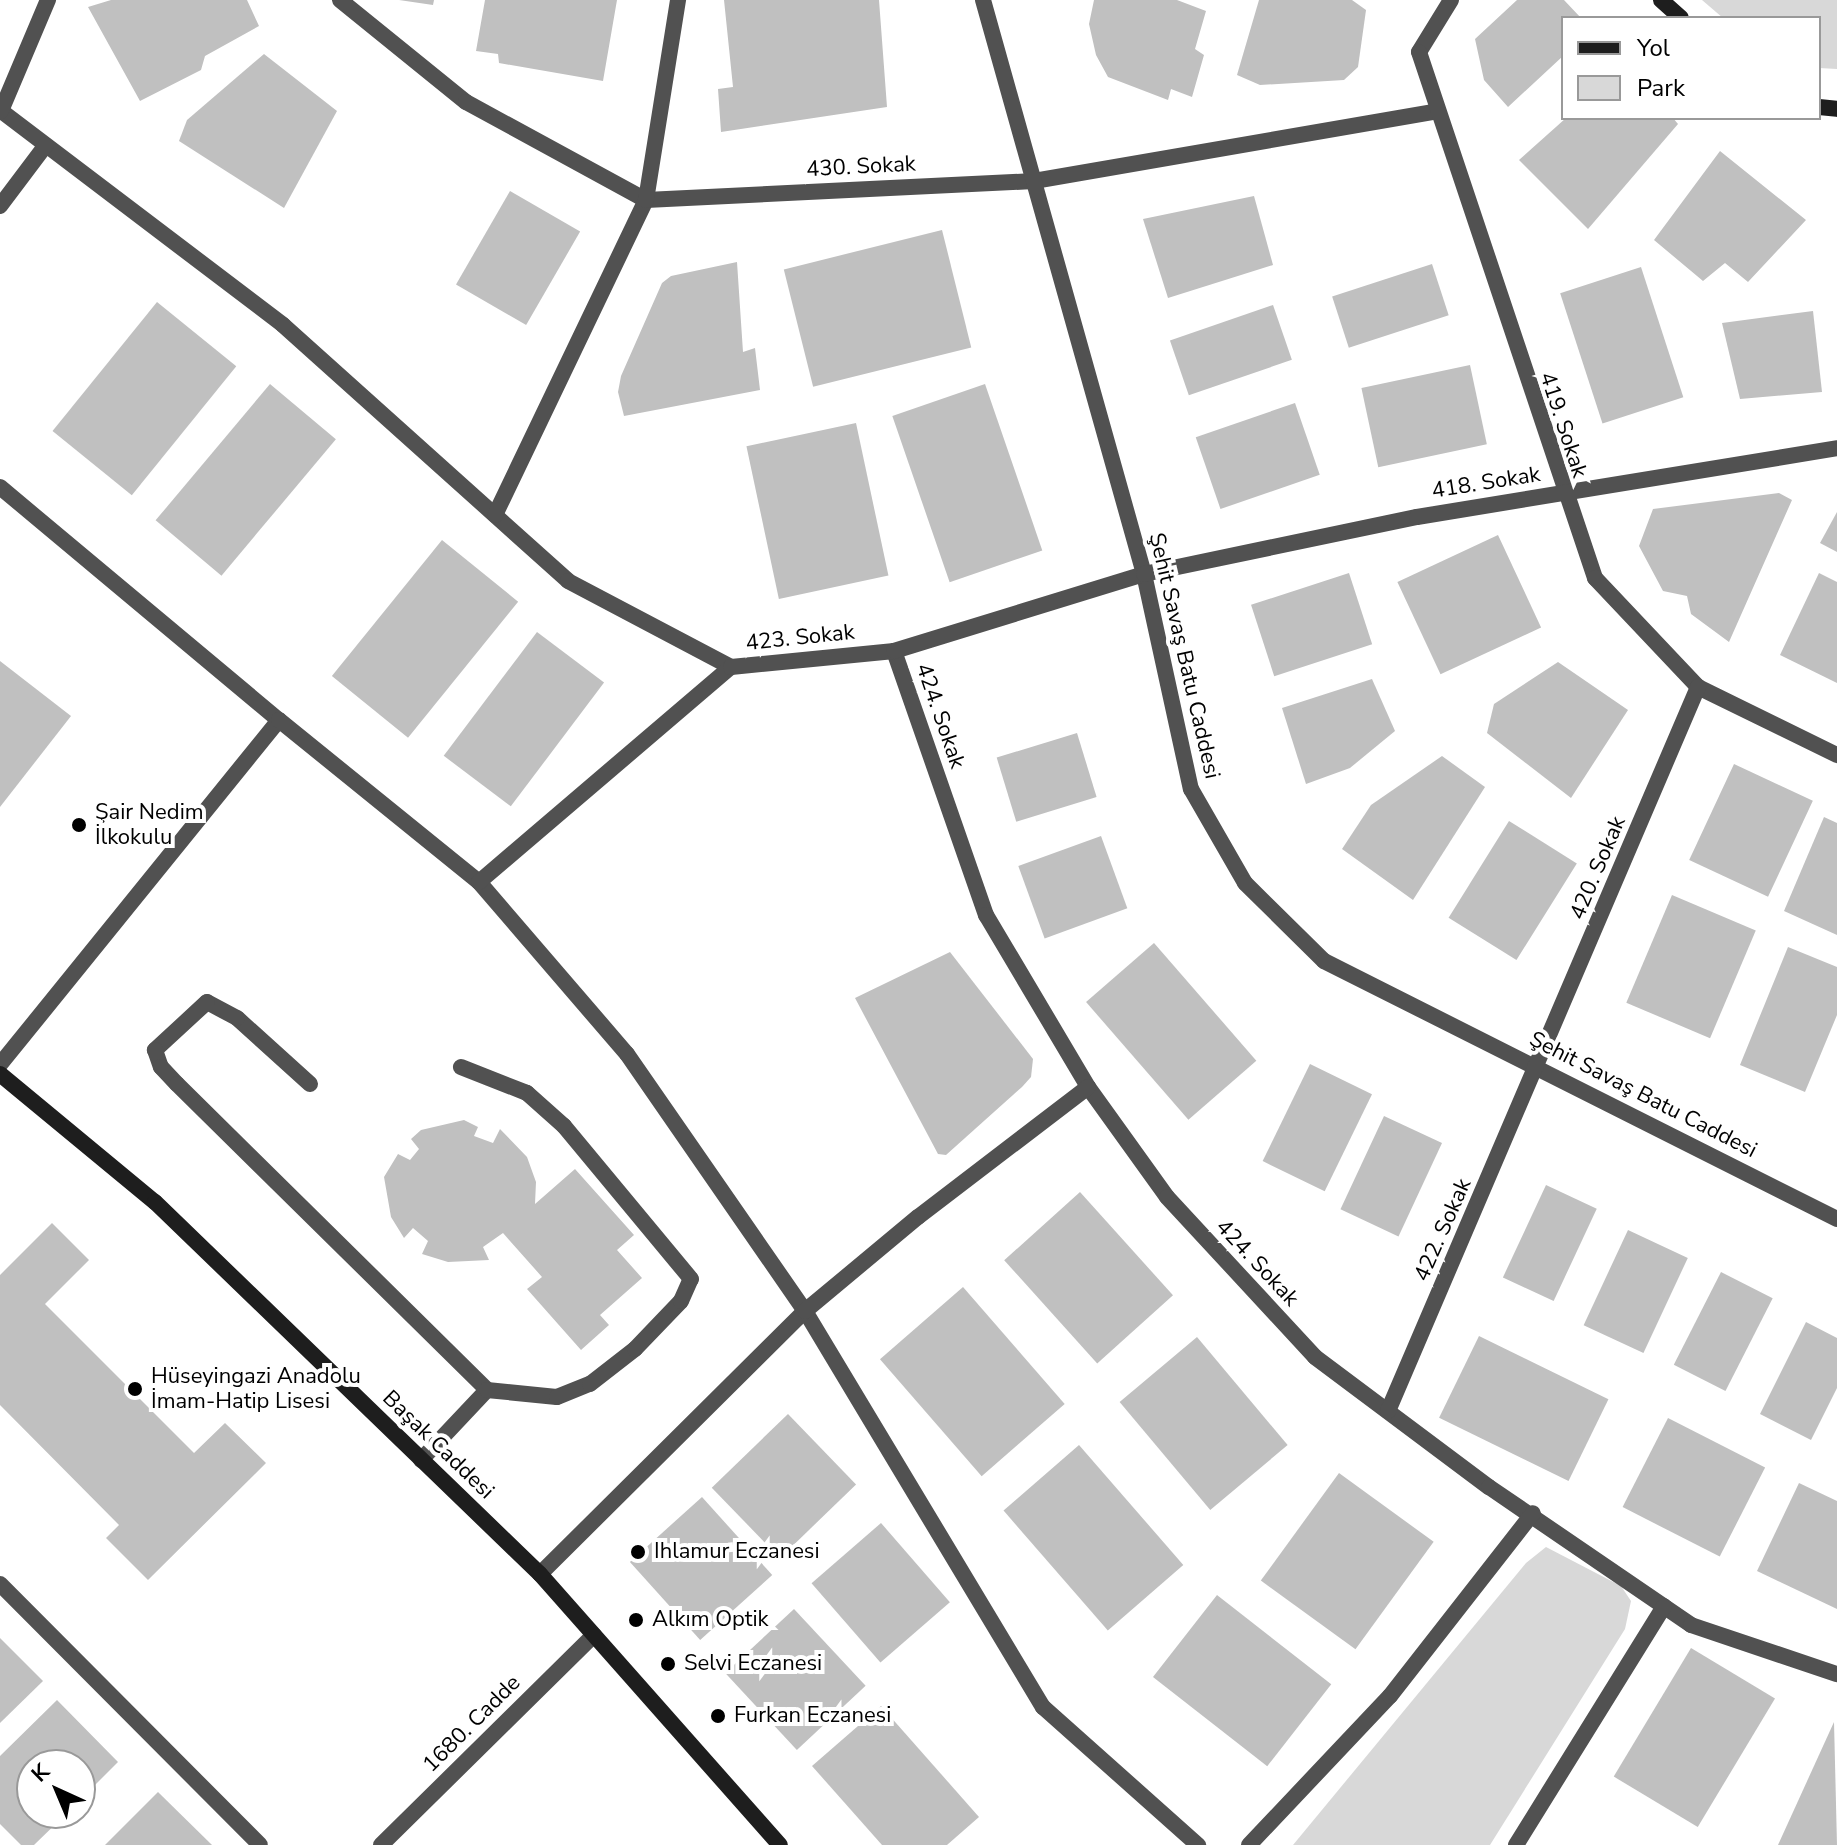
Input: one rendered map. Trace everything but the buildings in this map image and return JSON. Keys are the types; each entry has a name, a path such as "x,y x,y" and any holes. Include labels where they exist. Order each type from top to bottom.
{"main road":[{"path":"1661,0 1679,16"},
{"name":"Başak Caddesi","path":"0,1074 155,1202 540,1574 780,1845"}],"street":[{"path":"48,0 1,110 283,325 568,581 731,667"},
{"path":"340,0 466,102 646,200"},
{"path":"495,515 646,200 678,0"},
{"name":"Şehit Savaş Batu Caddesi","path":"983,0 1144,574 1191,789 1245,883 1324,961 1837,1219"},
{"name":"419. Sokak","path":"1451,0 1419,52 1563,493 1595,578 1698,687 1837,755"},
{"name":"430. Sokak","path":"646,200 1034,181 1438,111"},
{"path":"0,206 46,145"},
{"name":"418. Sokak","path":"1144,574 1417,517 1837,448"},
{"path":"0,487 479,882 627,1054 805,1311 1043,1707 1198,1845"},
{"name":"423. Sokak","path":"479,882 731,667 894,651 1144,574"},
{"name":"424. Sokak","path":"894,651 986,915 1088,1087 1167,1197 1293,1334 1315,1357 1388,1411 1691,1625 1837,1674"},
{"name":"420. Sokak","path":"1538,1066 1698,687"},
{"path":"0,1065 279,720"},
{"path":"310,1084 237,1018 207,1002 155,1050 161,1067 177,1084 487,1390 557,1397 590,1384 635,1349 681,1301 691,1279 564,1126 527,1093 461,1067"},
{"name":"422. Sokak","path":"1388,1411 1538,1066"},
{"path":"540,1574 805,1311 1088,1087"},
{"path":"421,1460 487,1390"},
{"path":"1249,1845 1390,1696 1533,1513"},
{"path":"0,1584 260,1845"},
{"path":"1516,1845 1664,1606"},
{"name":"1680. Cadde","path":"381,1845 594,1635"}],"green space":[{"path":"1702,0 1837,0 1837,69 1821,68 1821,16 1721,16"},
{"path":"1546,1547 1621,1586 1631,1601 1625,1629 1490,1845 1293,1845 1526,1563"}],"place":[{"name":"Şair Nedim İlkokulu","path":"79,825"},
{"name":"Hüseyingazi Anadolu İmam-Hatip Lisesi","path":"135,1389"},
{"name":"Ihlamur Eczanesi","path":"638,1552"},
{"name":"Alkım Optik","path":"636,1620"},
{"name":"Selvi Eczanesi","path":"668,1664"},
{"name":"Furkan Eczanesi","path":"718,1716"}]}
